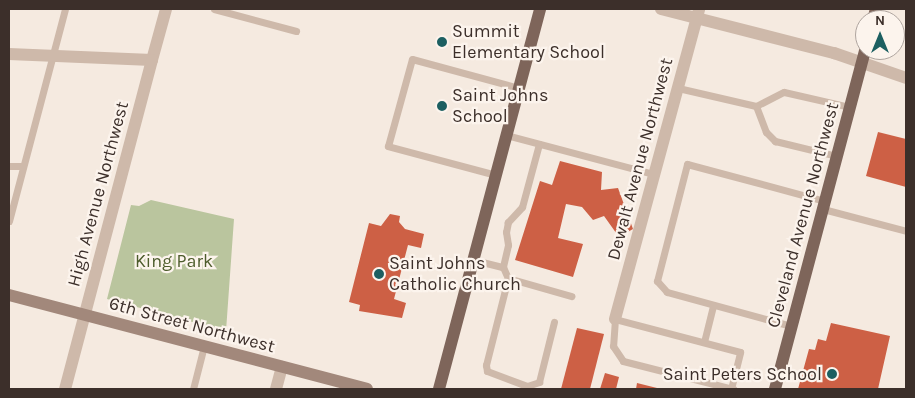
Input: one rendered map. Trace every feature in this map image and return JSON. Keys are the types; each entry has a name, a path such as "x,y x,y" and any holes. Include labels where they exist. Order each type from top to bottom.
{"main road":[{"path":"439,389 540,9"},
{"name":"Cleveland Avenue Northwest","path":"775,389 862,60"},
{"name":"6th Street Northwest","path":"9,295 367,389"}],"street":[{"name":"High Avenue Northwest","path":"65,389 166,9"},
{"path":"667,10 698,13 855,54"},
{"name":"Dewalt Avenue Northwest","path":"615,319 698,13"},
{"path":"9,54 152,60"},
{"path":"871,60 906,78"},
{"path":"276,389 282,367"}],"lane":[{"path":"9,221 64,9"},
{"path":"214,9 296,31"},
{"path":"496,175 388,146 412,59 519,88"},
{"path":"678,88 756,106 784,92 850,107"},
{"path":"756,106 766,132 775,141 837,156"},
{"path":"506,135 654,174"},
{"path":"539,144 522,207 508,222 503,267 508,278 486,366 490,374 516,386 527,386 539,382 554,322"},
{"path":"792,326 667,292 657,281 687,164 906,231"},
{"path":"9,166 23,166"},
{"path":"474,260 503,267"},
{"path":"508,278 571,296"},
{"path":"704,342 713,305"},
{"path":"615,319 740,352 732,389 623,361 613,346 615,319"},
{"path":"193,389 204,346"}],"green space":[{"name":"King Park","path":"151,200 234,219 226,331 107,299 131,205 139,206"}],"building":[{"path":"878,132 906,139 906,187 866,176"},
{"path":"560,161 602,172 601,190 618,188 633,229 619,237 604,216 593,220 582,207 566,204 558,238 583,244 573,277 515,260 540,181 552,185"},
{"name":"Saint Johns Catholic Church","path":"390,214 400,216 399,222 405,229 424,234 421,248 408,245 394,299 406,303 402,318 359,311 360,305 349,302 369,223 381,226"},
{"path":"831,323 890,336 878,389 798,389 809,349 815,350 818,339 826,341"},
{"path":"577,328 604,334 590,389 561,389"},
{"path":"605,373 619,377 616,389 600,389"},
{"path":"637,383 661,389 636,389"}],"place":[{"name":"Summit Elementary School","path":"442,42"},
{"name":"Saint Johns School","path":"442,106"},
{"name":"Saint Johns Catholic Church","path":"379,274"},
{"name":"Saint Peters School","path":"832,374"}]}
